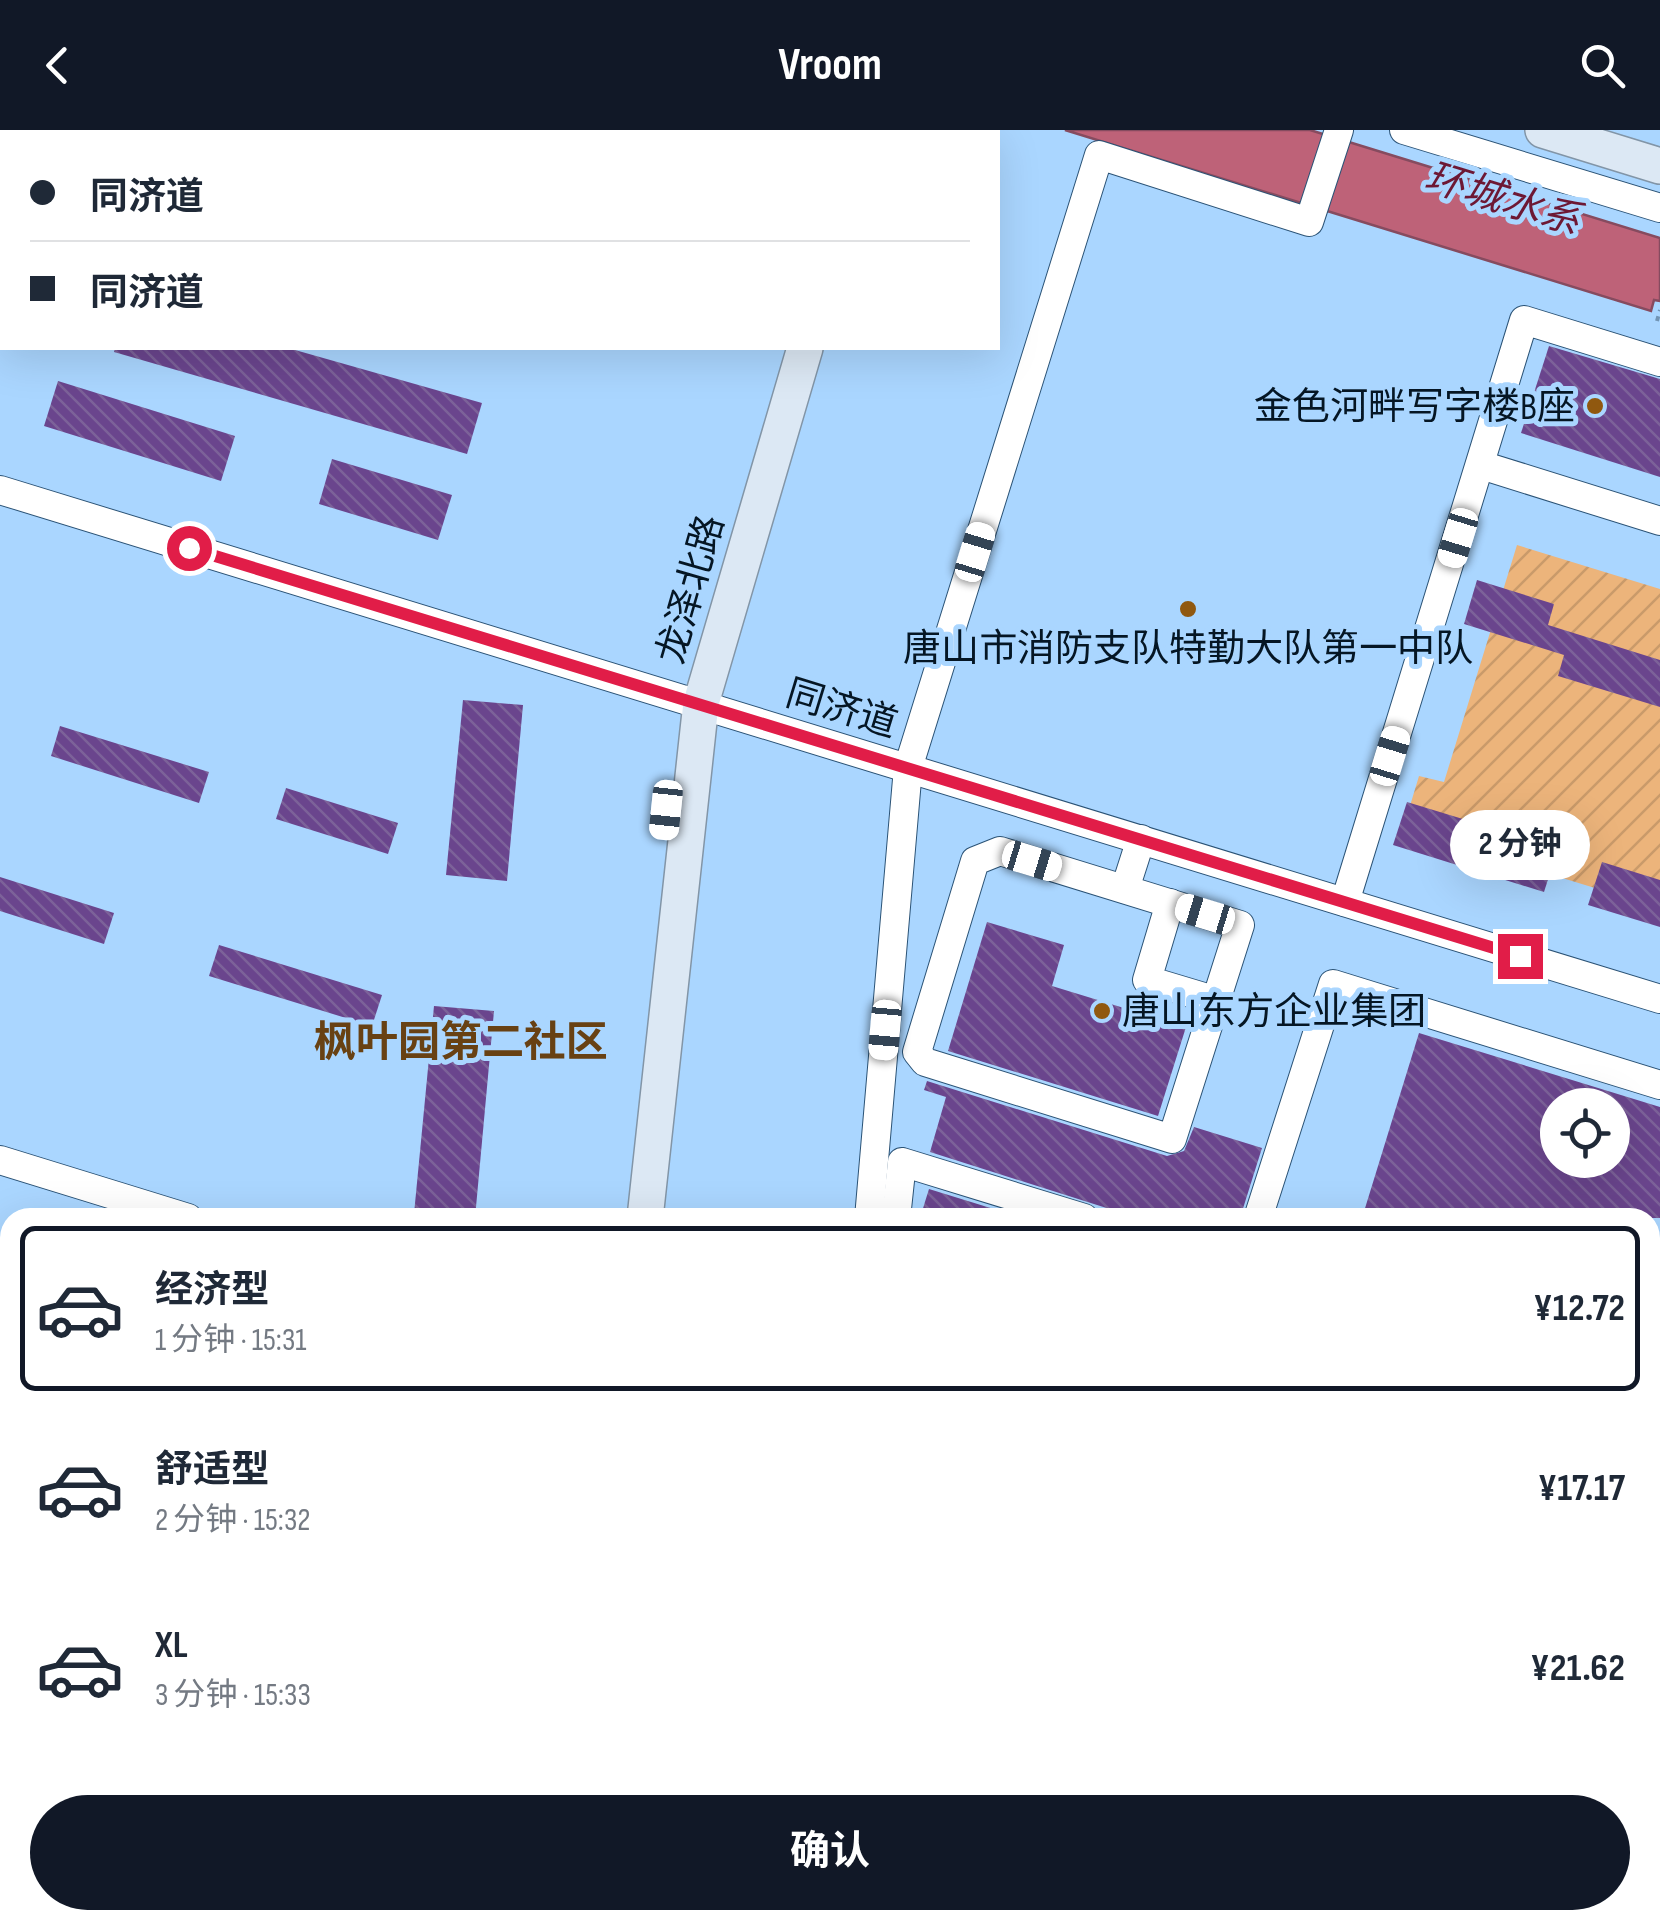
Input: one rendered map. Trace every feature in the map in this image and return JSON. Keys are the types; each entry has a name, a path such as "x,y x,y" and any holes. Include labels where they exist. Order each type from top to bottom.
{"main road":[{"path":"1543,130 1660,166"},
{"name":"龙泽北路","path":"624,1208 691,700 780,350"},
{"name":"龙泽北路","path":"647,1208 691,700 804,350"}],"street":[{"path":"870,1208 908,768 1099,155 1309,222 1338,130"},
{"path":"1404,130 1660,208"},
{"path":"1346,902 1524,320 1660,362"},
{"path":"1481,465 1660,521"},
{"name":"同济道","path":"0,490 1660,999"},
{"path":"1125,890 1141,839"},
{"path":"1000,851 1170,903 1240,924 1172,1139 925,1062 917,1052 974,860 1000,851"},
{"path":"1170,903 1147,980 1216,1001"},
{"path":"1261,1208 1332,984 1660,1086"},
{"path":"0,1160 127,1208"},
{"path":"897,1208 902,1162 1052,1208"}],"path":[{"path":"1657,321 1660,310"}],"shaded area":[{"path":"1517,545 1660,589 1660,908 1403,829 1419,776 1444,782"}],"water":[{"name":"环城水系","path":"1065,130 1310,130 1660,238 1660,301 1654,300 1651,311"}],"building":[{"name":"金色河畔写字楼B座","path":"1549,346 1660,379 1660,477 1521,433"},
{"path":"295,350 482,403 467,454 114,352"},
{"path":"58,381 235,436 221,481 44,426"},
{"path":"332,459 452,495 438,540 319,504"},
{"path":"1477,580 1554,604 1548,625 1660,660 1660,707 1558,676 1564,655 1464,624"},
{"path":"463,700 523,705 507,881 446,875"},
{"path":"60,726 209,772 199,803 51,756"},
{"path":"286,788 398,823 388,854 276,819"},
{"path":"1407,802 1558,848 1544,892 1393,845"},
{"path":"1602,862 1660,880 1660,927 1588,905"},
{"path":"0,877 114,913 104,944 0,911"},
{"path":"987,922 1064,945 1052,986 1186,1027 1158,1116 948,1051"},
{"path":"219,945 382,995 372,1026 209,976"},
{"path":"434,1006 494,1011 476,1208 415,1208"},
{"path":"1419,1033 1598,1088 1540,1088 1540,1178 1630,1178 1630,1098 1660,1107 1660,1208 1365,1208"},
{"path":"927,1081 1167,1156 1184,1151 1194,1127 1262,1148 1243,1208 1106,1208 930,1152 946,1097 924,1090"},
{"path":"929,1189 991,1208 923,1208"}],"place":[{"name":"金色河畔写字楼B座","path":"1595,406"},
{"name":"唐山市消防支队特勤大队第一中队","path":"1188,609"},
{"name":"唐山东方企业集团","path":"1102,1011"}],"district":[{"name":"枫叶园第二社区","path":"461,1041"}],"route":[{"path":"189,548 1520,956"}]}
